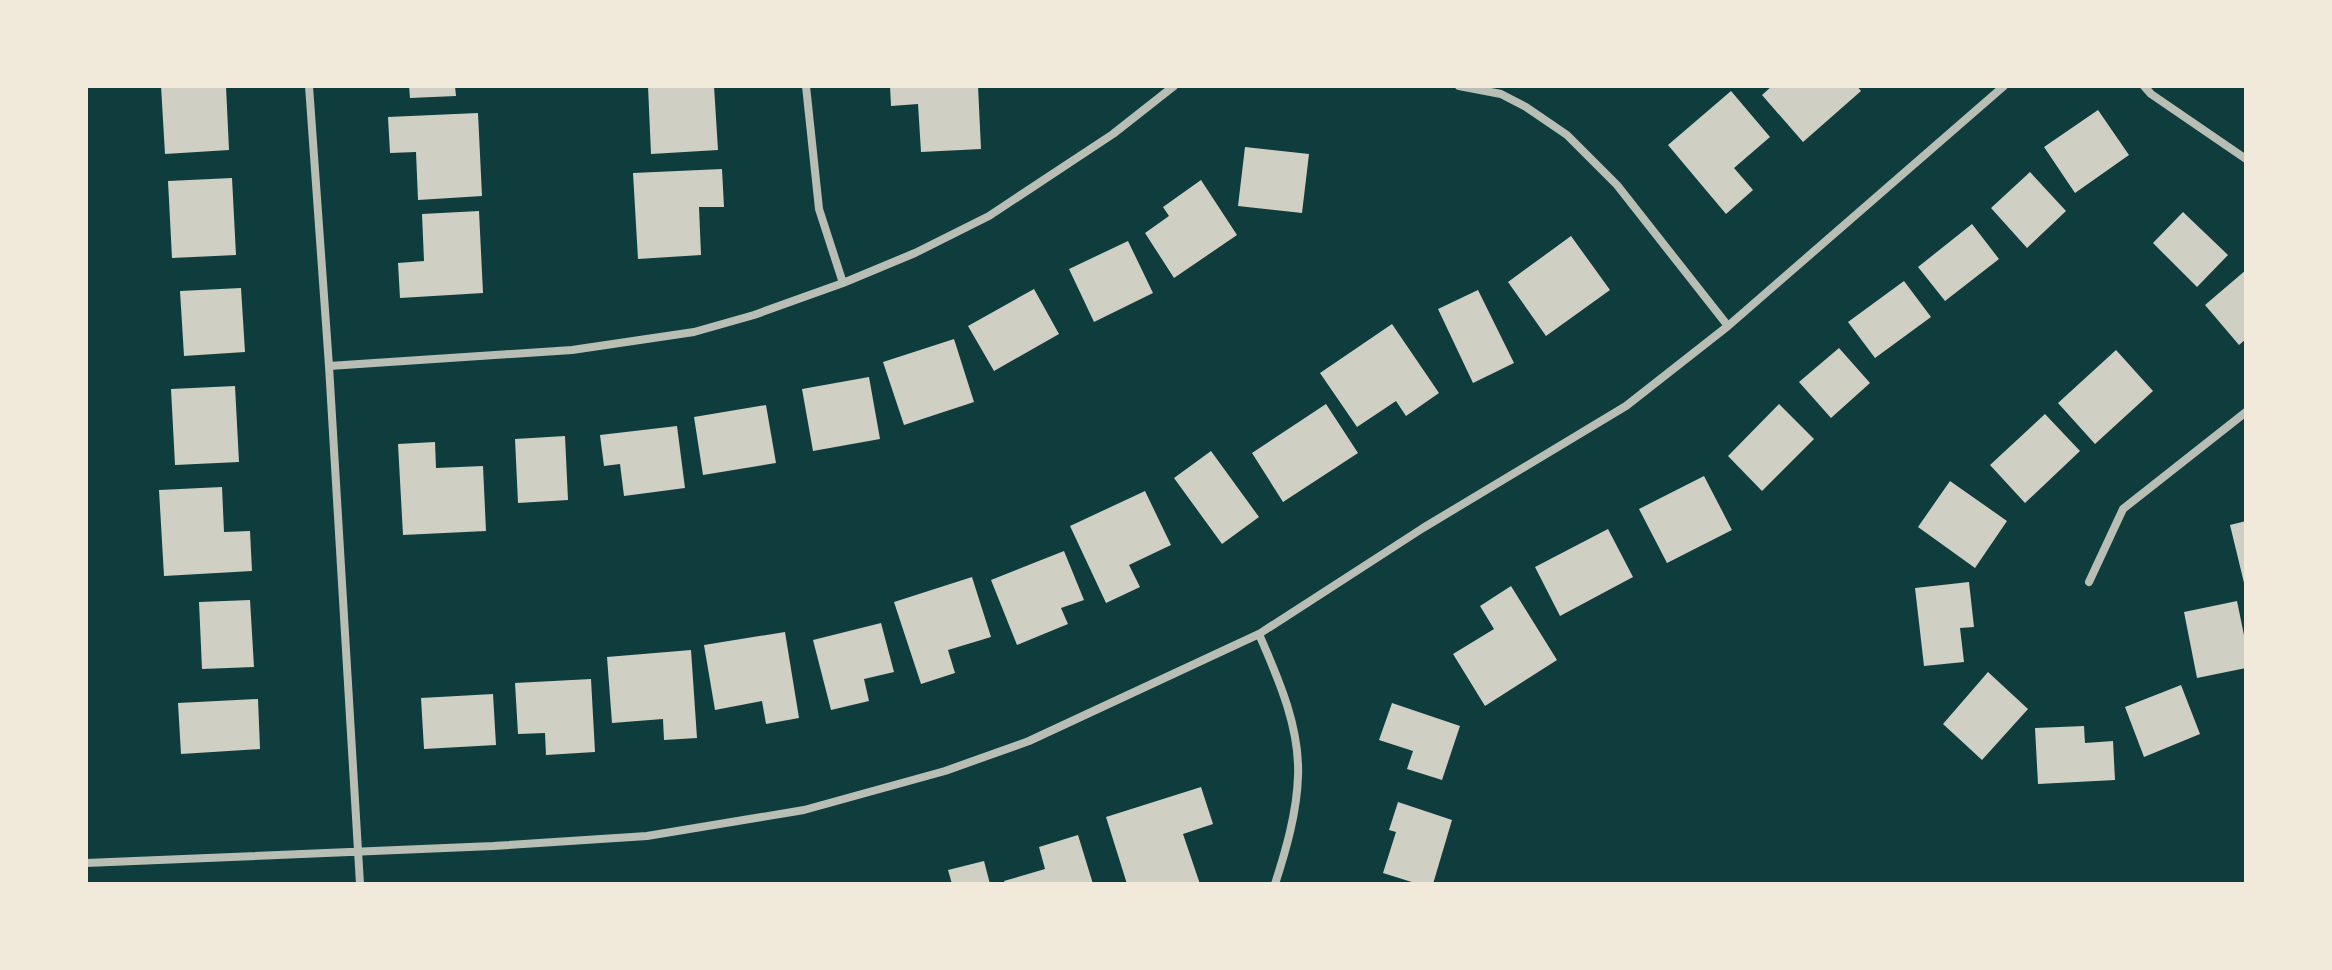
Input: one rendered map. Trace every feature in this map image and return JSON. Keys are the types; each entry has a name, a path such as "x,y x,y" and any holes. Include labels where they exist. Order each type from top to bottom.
{"street":[{"path":"309,86 360,884"},
{"path":"806,86 819,209 843,283"},
{"path":"329,366 572,350 694,332 754,315 915,253 989,216 1113,134 1174,86"},
{"path":"1459,86 1501,94 1567,135 1617,185 1728,326"},
{"path":"86,863 647,836 804,810 945,771 1029,741 1259,634 1423,528 1626,406 1728,326 2004,86"},
{"path":"2144,86 2151,94 2246,159"},
{"path":"2089,582 2123,509 2246,412"},
{"path":"1259,634 1280,682 1292,728 1298,775 1286,852 1275,884"}],"building":[{"path":"161,86 226,86 229,150 165,154"},
{"path":"409,86 455,86 456,96 410,98"},
{"path":"648,86 714,86 718,150 651,154"},
{"path":"890,86 978,86 981,149 921,152 918,104 891,106"},
{"path":"1772,86 1857,86 1861,91 1803,142 1762,95"},
{"path":"1731,91 1770,137 1734,168 1753,190 1726,214 1668,145"},
{"path":"2098,110 2129,155 2075,193 2044,147"},
{"path":"478,113 482,196 418,200 416,152 390,153 388,117"},
{"path":"1245,147 1309,154 1302,213 1238,206"},
{"path":"722,169 724,207 699,207 701,255 638,259 633,173"},
{"path":"2030,172 2066,211 2027,248 1991,208"},
{"path":"232,178 236,255 172,258 168,181"},
{"path":"1201,180 1237,235 1174,278 1145,233 1169,216 1163,207"},
{"path":"479,211 483,293 400,298 398,263 424,261 422,214"},
{"path":"2183,212 2228,255 2197,287 2153,243"},
{"path":"1972,224 1999,259 1945,301 1918,267"},
{"path":"1571,236 1610,290 1546,336 1508,282"},
{"path":"1128,241 1153,293 1094,322 1069,269"},
{"path":"2246,270 2246,339 2239,345 2205,305"},
{"path":"1904,281 1931,317 1875,358 1848,322"},
{"path":"241,288 245,352 184,356 180,291"},
{"path":"1034,289 1059,334 994,371 968,326"},
{"path":"1478,290 1514,363 1473,383 1438,309"},
{"path":"1392,324 1439,393 1406,416 1396,401 1357,427 1320,373"},
{"path":"954,339 974,402 904,425 883,362"},
{"path":"1839,348 1870,383 1831,418 1799,382"},
{"path":"2116,350 2153,391 2095,444 2058,403"},
{"path":"869,377 880,439 813,451 802,389"},
{"path":"235,386 239,462 175,465 171,389"},
{"path":"1326,404 1358,453 1283,502 1252,453"},
{"path":"1779,404 1814,439 1762,491 1728,456"},
{"path":"766,405 776,463 703,475 694,417"},
{"path":"2045,414 2080,451 2025,503 1990,465"},
{"path":"677,426 685,488 624,496 620,464 604,466 600,435"},
{"path":"565,436 568,500 518,503 515,439"},
{"path":"435,442 436,468 483,466 486,531 403,535 398,444"},
{"path":"1211,451 1259,517 1222,544 1174,478"},
{"path":"1704,476 1732,530 1667,563 1639,509"},
{"path":"1950,481 2007,521 1975,568 1918,527"},
{"path":"222,487 224,532 250,531 252,571 164,576 159,490"},
{"path":"1145,491 1171,545 1129,565 1140,587 1106,603 1070,526"},
{"path":"2246,521 2246,587 2245,587 2230,525"},
{"path":"1608,529 1633,577 1560,616 1535,567"},
{"path":"1064,551 1084,600 1061,608 1068,624 1017,645 991,580"},
{"path":"972,577 991,637 948,650 955,673 921,684 894,602"},
{"path":"1969,582 1974,627 1960,628 1964,662 1924,666 1915,588"},
{"path":"1511,586 1557,660 1485,706 1453,654 1494,629 1480,606"},
{"path":"250,600 254,667 202,669 199,602"},
{"path":"2237,601 2246,645 2246,668 2197,678 2184,612"},
{"path":"881,623 894,672 864,679 869,701 831,710 813,640"},
{"path":"785,632 799,718 766,724 762,701 715,710 704,645"},
{"path":"691,650 697,738 664,740 663,719 612,723 607,657"},
{"path":"1988,672 2028,709 1982,760 1943,724"},
{"path":"591,679 595,752 546,755 545,733 518,734 515,683"},
{"path":"2181,685 2200,734 2144,757 2125,707"},
{"path":"493,694 496,745 424,749 421,698"},
{"path":"258,699 260,749 181,754 178,703"},
{"path":"1392,703 1460,726 1442,780 1407,769 1413,751 1379,740"},
{"path":"2084,726 2085,743 2113,741 2115,780 2038,784 2035,728"},
{"path":"1201,787 1213,824 1183,834 1200,884 1127,884 1106,817"},
{"path":"1398,802 1452,820 1433,884 1418,884 1383,873 1396,832 1389,830"},
{"path":"1078,835 1093,884 1005,884 1004,881 1045,869 1039,847"},
{"path":"984,861 990,884 952,884 948,870"}]}
